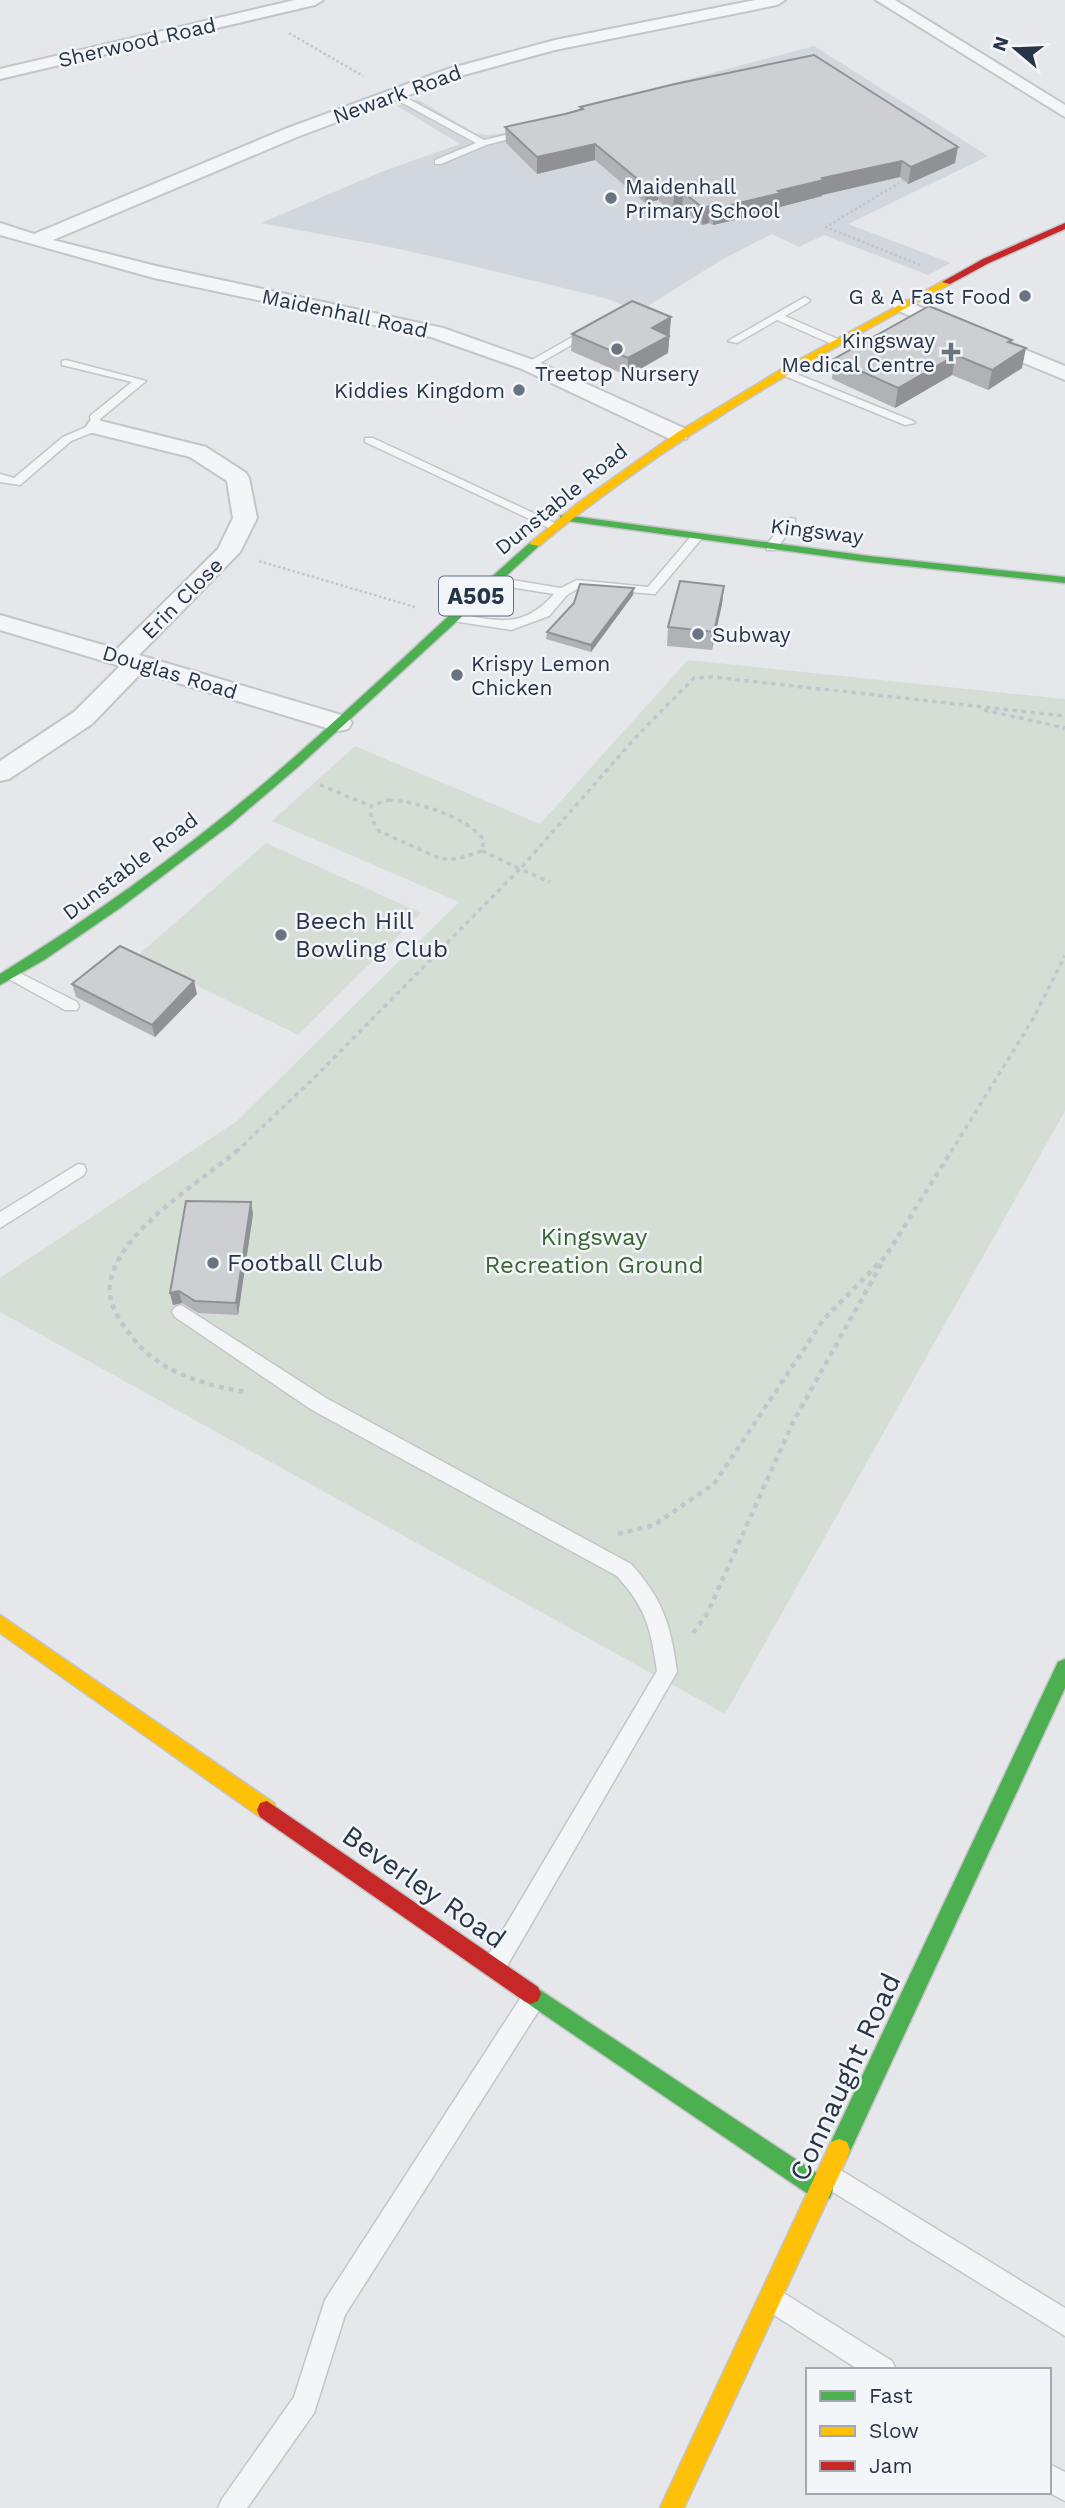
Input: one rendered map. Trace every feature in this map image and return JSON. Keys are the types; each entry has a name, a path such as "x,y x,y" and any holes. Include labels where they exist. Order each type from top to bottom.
{"main road":[{"name":"Dunstable Road","path":"6,977 62,943 199,842 339,723 560,522 678,434 836,342 986,261 1065,226"},
{"name":"Kingsway","path":"560,522 1065,580"},
{"name":"Beverley Road","path":"0,1623 493,1968 825,2182"},
{"name":"Connaught Road","path":"672,2508 1065,1668"}],"street":[{"name":"Sherwood Road","path":"0,74 315,0"},
{"name":"Newark Road","path":"10,251 108,207 391,93 483,63 569,41 689,20 777,0"},
{"path":"884,0 1065,112"},
{"name":"Maidenhall Road","path":"0,229 154,272 436,332 529,365 678,434"},
{"path":"903,306 1064,373"},
{"name":"Erin Close","path":"0,773 83,718 130,660 228,552 245,517 238,478 198,452 97,427"},
{"name":"Douglas Road","path":"0,622 339,723"}],"lane":[{"path":"391,93 483,143"},
{"path":"438,162 483,143 541,130"},
{"path":"733,341 805,300"},
{"path":"776,316 836,342"},
{"path":"529,365 603,323"},
{"path":"0,478 16,482 67,439 97,427 94,418 140,381 66,363"},
{"path":"784,372 909,423"},
{"path":"369,440 560,522"},
{"path":"771,547 791,522"},
{"path":"452,618 511,626 544,613 563,592 578,584 651,591 697,537"},
{"path":"494,580 563,592"},
{"path":"6,977 71,1006"},
{"path":"0,1221 78,1170"},
{"path":"181,1312 319,1404 624,1570 647,1594 660,1623 667,1672 493,1968"},
{"path":"231,2508 305,2404 334,2309 535,1996"},
{"path":"825,2182 1065,2323"},
{"path":"771,2298 880,2368"}],"path":[{"path":"258,14 391,93"},
{"path":"904,180 826,227 924,266"},
{"path":"228,552 452,618"},
{"path":"256,1394 218,1388 182,1375 145,1353 127,1333 109,1295 112,1276 120,1258 130,1242 149,1222 244,1145 520,869 636,737 694,678 713,677 1065,716"},
{"path":"967,706 1065,728"},
{"path":"317,784 371,806 401,799 421,806 475,828 484,840 482,851"},
{"path":"371,806 371,818 379,831 441,859 457,859 482,851 550,882"},
{"path":"667,1672 706,1614 793,1422 886,1256 1033,1019 1065,956"},
{"path":"573,1542 654,1525 714,1484 824,1319 886,1256"}],"shaded area":[{"name":"Maidenhall Primary School","path":"814,46 988,156 848,224 951,263 928,275 824,235 799,247 772,234 723,259 638,312 608,299 465,264 261,223 381,172 460,144 397,106 417,99 475,133 506,133 594,104"}],"green space":[{"name":"Kingsway Recreation Ground","path":"688,660 1065,699 1065,1111 725,1714 0,1312 0,1278 237,1121 459,902 272,821 355,746 540,824"},
{"name":"Beech Hill Bowling Club","path":"266,843 421,913 298,1035 137,956"}],"building":[{"path":"814,55 958,147 911,167 902,161 822,178 824,180 778,191 781,193 714,209 710,206 703,208 683,192 674,195 659,183 646,186 595,144 537,157 505,127 565,114 583,109 580,107 675,84"},
{"path":"632,301 671,317 652,328 669,336 628,358 572,334"},
{"path":"929,306 1026,348 992,370 956,355 898,388 834,359"},
{"path":"680,581 724,586 714,632 668,627"},
{"path":"580,584 634,588 591,645 547,632 574,603"},
{"path":"120,946 194,981 152,1025 72,984"},
{"name":"Football Club","path":"186,1201 251,1202 236,1303 195,1301 179,1291 170,1293"}],"traffic: fast":[{"path":"564,518 869,559 1065,580"},
{"path":"0,980 115,905 225,822 295,763 535,544"},
{"path":"839,2150 1065,1668"},
{"path":"531,1994 822,2190"}],"traffic: slow":[{"path":"535,544 631,468 681,434 786,371 947,282"},
{"path":"0,1623 267,1810"},
{"path":"672,2508 839,2150"}],"traffic: jam":[{"path":"947,282 986,261 1065,226"},
{"path":"267,1810 531,1994"}],"place":[{"name":"Maidenhall Primary School","path":"611,198"},
{"name":"G & A Fast Food","path":"1025,296"},
{"name":"Treetop Nursery","path":"617,349"},
{"name":"Kingsway Medical Centre","path":"951,352"},
{"name":"Kiddies Kingdom","path":"519,390"},
{"name":"Subway","path":"698,634"},
{"name":"Krispy Lemon Chicken","path":"457,675"},
{"name":"Beech Hill Bowling Club","path":"281,935"},
{"name":"Football Club","path":"213,1263"}]}
